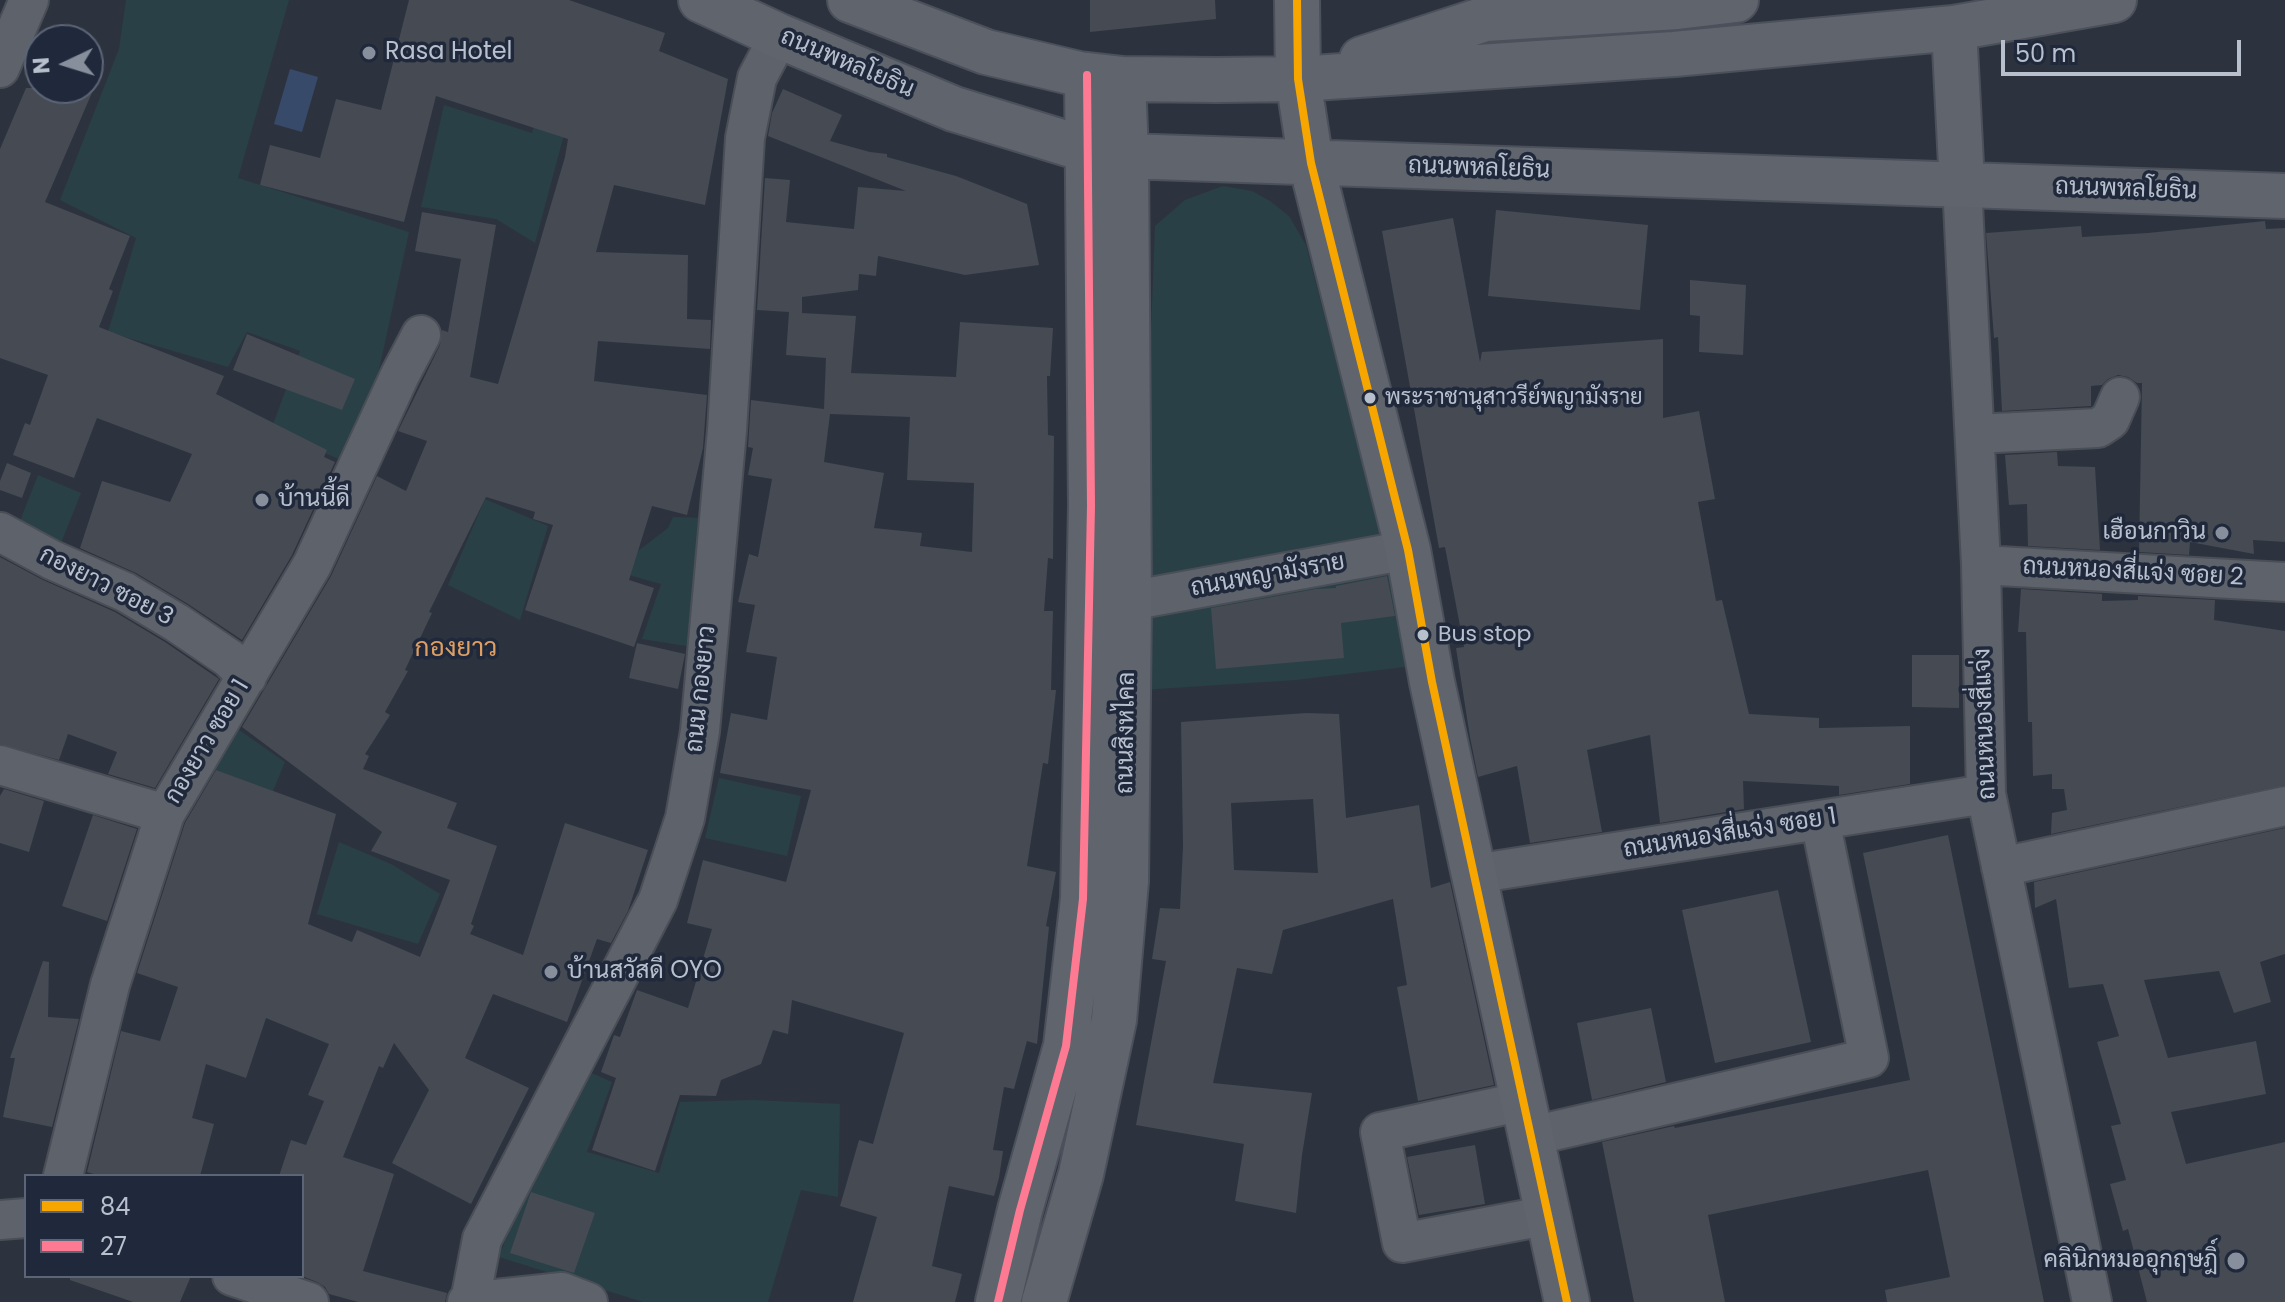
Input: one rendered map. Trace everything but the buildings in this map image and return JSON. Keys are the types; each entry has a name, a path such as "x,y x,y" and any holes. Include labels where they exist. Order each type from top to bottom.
{"main road":[{"name":"ถนนพหลโยธิน","path":"701,0 954,109 1107,153 1311,163 2285,196"},
{"path":"850,0 986,52 1105,77 1298,79 1674,54 1954,28 2114,0"},
{"path":"1297,0 1298,79 1311,163 1408,550 1432,682 1567,1302"},
{"path":"1298,79 1485,19 1736,0"},
{"path":"1954,28 1962,184"},
{"path":"1105,77 1107,153"},
{"name":"ถนนสิงหไคล","path":"1044,1302 1081,1174 1114,1020 1126,881 1129,601 1107,153"},
{"name":"ถนนสิงหไคล","path":"998,1302 1066,1046 1083,899 1091,506 1107,153"}],"street":[{"path":"0,68 29,0"},
{"name":"ถนน กองยาว","path":"469,1302 482,1239 658,900 685,818 700,731 727,430 745,138 757,78 779,36"},
{"name":"ถนนหนองสี่แจ่ง","path":"1962,184 1981,565 1986,794 2092,1302"},
{"name":"กองยาว ซอย 1","path":"63,1174 110,985 165,814 312,565 421,335"},
{"path":"1975,434 2098,428 2110,420 2120,397"},
{"name":"กองยาว ซอย 3","path":"0,532 60,564 125,592 230,659 247,677"},
{"name":"ถนนพญามังราย","path":"1129,601 1408,550"},
{"name":"ถนนหนองสี่แจ่ง ซอย 2","path":"1981,565 2285,582"},
{"path":"0,765 165,814"},
{"name":"ถนนหนองสี่แจ่ง ซอย 1","path":"1474,874 1986,794"},
{"path":"2001,867 2285,806"},
{"path":"1549,1215 1402,1243 1380,1132 1528,1118 1869,1058 1820,820"},
{"path":"0,1220 24,1218"},
{"path":"237,1278 288,1298"},
{"path":"469,1302 562,1292 588,1302"}],"green space":[{"path":"126,0 289,0 238,178 409,232 377,379 348,463 271,430 300,351 247,332 228,367 108,332 136,238 60,200 98,104 104,104 104,87 119,49"},
{"path":"544,91 573,101 535,243 496,219 421,207 444,105 532,133"},
{"path":"1223,186 1252,191 1270,201 1289,216 1306,245 1379,526 1381,545 1141,592 1155,226 1185,200"},
{"path":"38,475 81,493 57,553 14,536"},
{"path":"485,499 548,526 520,620 448,585"},
{"path":"673,517 707,518 699,648 642,639 661,584 625,574 638,551 668,528"},
{"path":"1395,566 1413,666 1296,680 1141,690 1142,604"},
{"path":"232,725 285,762 273,791 204,766"},
{"path":"719,778 801,796 787,856 705,838"},
{"path":"339,842 391,864 440,894 418,944 317,914"},
{"path":"587,1071 612,1082 587,1152 659,1173 680,1102 753,1100 840,1104 838,1197 801,1190 768,1302 643,1302 499,1257 531,1171"}],"water":[{"path":"290,69 318,77 302,132 274,124"}],"transit line":[{"name":"84","path":"1297,0 1298,79 1311,163 1408,550 1432,682 1567,1302"},
{"name":"27","path":"998,1302 1066,1046 1083,899 1091,506 1087,75"}],"place":[{"name":"Rasa Hotel","path":"369,53"},
{"name":"พระราชานุสาวรีย์พญามังราย","path":"1370,398"},
{"name":"บ้านนี้ดี","path":"262,500"},
{"name":"เฮือนกาวิน","path":"2222,533"},
{"name":"Bus stop","path":"1423,635"},
{"name":"บ้านสวัสดี OYO","path":"551,972"},
{"name":"คลินิกหมออุกฤษฎิ์","path":"2236,1261"}],"district":[{"name":"กองยาว","path":"456,649"}]}
